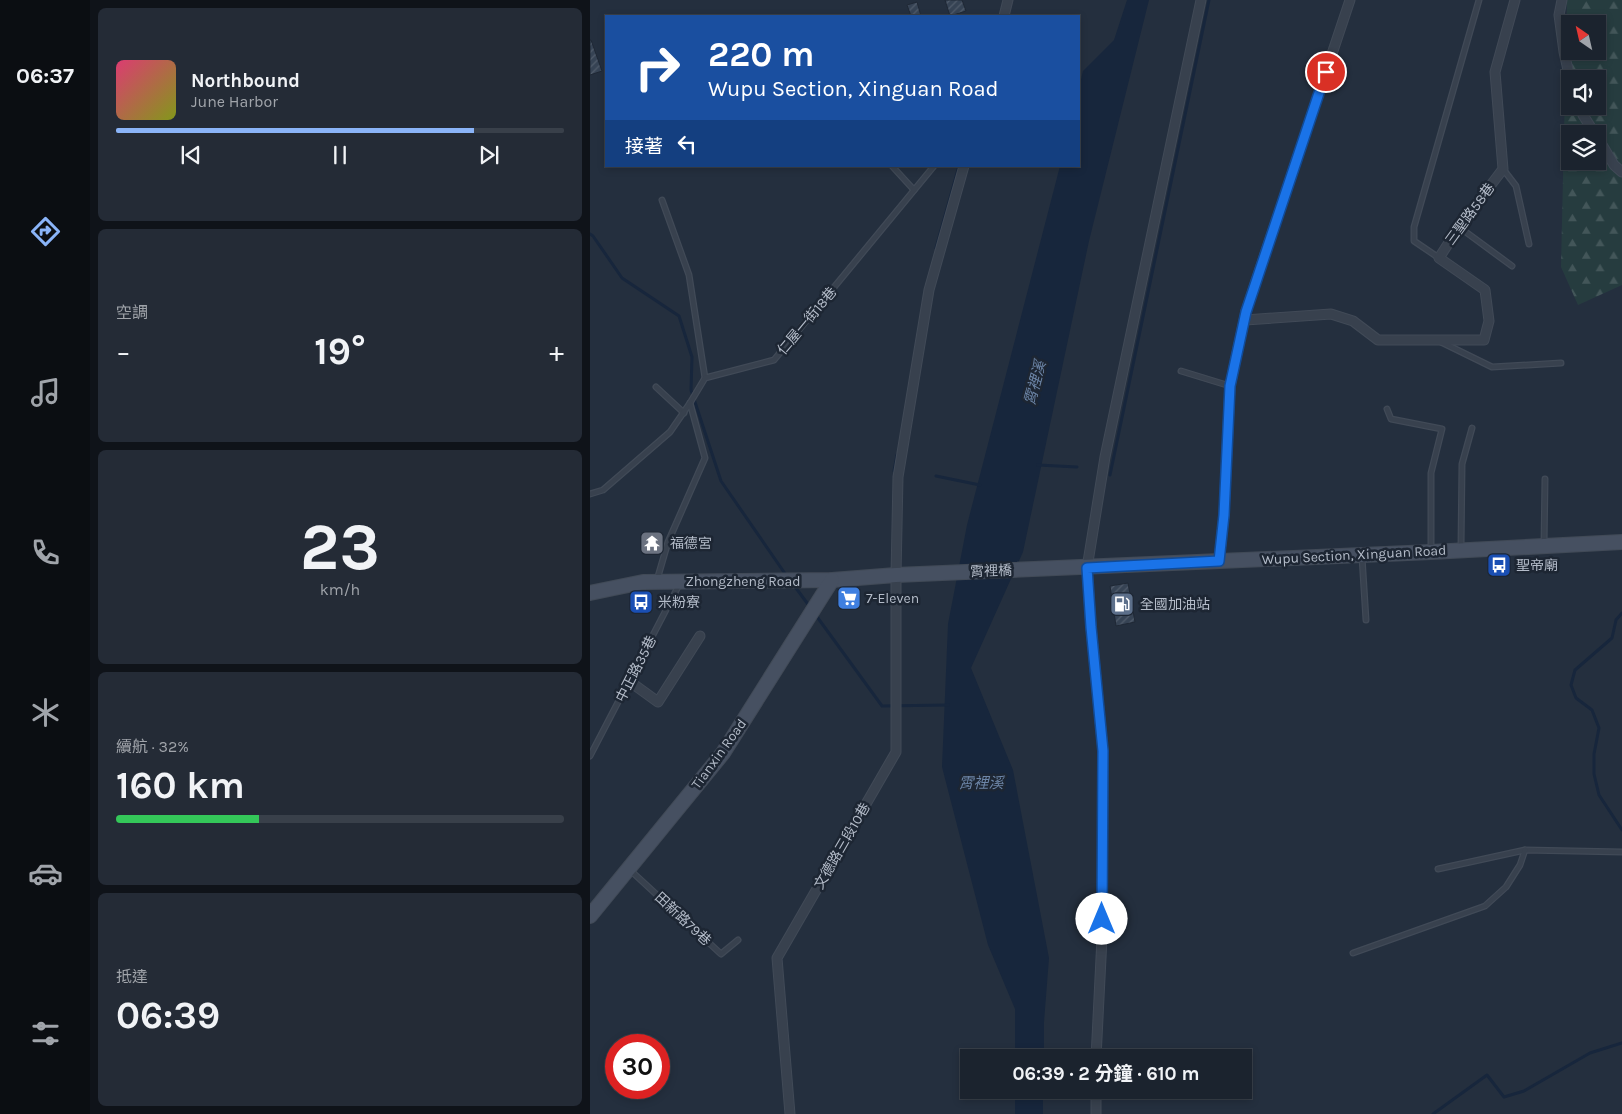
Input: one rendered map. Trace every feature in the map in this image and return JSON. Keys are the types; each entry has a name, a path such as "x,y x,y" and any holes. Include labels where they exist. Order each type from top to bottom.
{"main road":[{"name":"Wupu Section, Xinguan Road","path":"1087,568 1622,542"},
{"name":"霄裡橋","path":"896,575 1087,568"},
{"name":"Zhongzheng Road","path":"590,593 643,582 832,580 896,575"},
{"name":"Tianxin Road","path":"590,916 723,753 832,580"}],"street":[{"path":"1004,15 1008,0"},
{"path":"1096,1049 1102,938 1103,751 1087,568 1105,457 1202,0"},
{"path":"1219,561 1224,515 1230,386 1246,312 1350,0"},
{"name":"三聖路58巷","path":"1245,320 1332,314 1353,321 1378,340 1484,340 1489,321 1485,290 1439,258 1459,227 1503,169 1495,72 1515,0"},
{"path":"1562,0 1559,15 1568,70"},
{"path":"1606,152 1614,165 1622,172"},
{"name":"文德路三段10巷","path":"790,1114 777,958 896,752 898,477 929,290 964,167"},
{"path":"629,681 658,702 700,636"},
{"path":"1096,1099 1096,1114"}],"lane":[{"path":"1439,258 1414,241 1414,228 1479,0"},
{"path":"893,167 914,190"},
{"name":"仁屋一街18巷","path":"705,378 774,360 933,167"},
{"path":"1503,169 1516,186 1529,244"},
{"path":"590,494 603,490 670,432 705,378 689,275 662,200"},
{"path":"1459,227 1512,266"},
{"path":"1436,340 1492,367 1561,363"},
{"path":"1181,371 1230,386"},
{"path":"656,387 684,413"},
{"path":"656,582 668,542 705,458 690,403"},
{"path":"1387,409 1391,419 1442,428 1430,473 1431,552"},
{"path":"1461,550 1462,464 1472,428"},
{"path":"1544,546 1546,479"},
{"path":"1362,555 1366,620"},
{"name":"中正路35巷","path":"590,756 681,581"},
{"path":"1438,869 1524,850 1622,852"},
{"path":"1353,953 1484,906 1506,888 1520,865 1524,850"},
{"name":"田新路79巷","path":"628,869 721,954 738,940"}],"green space":[{"path":"1567,0 1622,0 1622,285 1578,305 1561,267 1563,170 1606,170 1606,125 1564,125 1564,115 1606,115 1606,70 1565,70 1566,60 1606,60 1606,15 1567,15"}],"water":[{"name":"霄裡溪","path":"1127,0 1149,0 1089,241 1023,552 971,668 1013,770 1049,958 1044,1049 1015,1049 1015,1009 988,945 942,767 948,624 967,525 1060,167 1080,167 1080,84 1083,71 1114,40"},
{"path":"1015,1099 1043,1099 1043,1114 1015,1114"}],"building":[{"path":"945,0 962,0 966,11 950,15"},
{"path":"917,2 921,15 911,15 907,5"},
{"path":"590,40 602,71 590,75"},
{"name":"福德宮","path":"653,534 659,548 652,551 646,537"},
{"name":"全國加油站","path":"1128,583 1135,622 1116,626 1110,586"}],"waterway":[{"path":"1110,475 1209,0"},
{"path":"936,248 959,167"},
{"path":"590,234 622,278 679,316 692,357 691,390 721,481 786,575"},
{"path":"894,471 897,455"},
{"path":"1038,465 1077,467"},
{"path":"936,476 980,485"},
{"path":"793,584 810,607"},
{"path":"1622,613 1616,620 1612,638 1575,670 1571,685 1576,698 1592,710 1599,728 1594,754 1594,774 1599,795 1622,830"},
{"path":"815,614 882,706 948,705"},
{"path":"1433,1114 1487,1075 1504,1097 1524,1091 1590,1053 1622,1043"}],"place":[{"name":"福德宮","path":"652,543"},
{"name":"聖帝廟","path":"1499,565"},
{"name":"7-Eleven","path":"849,598"},
{"name":"米粉寮","path":"641,602"},
{"name":"全國加油站","path":"1122,604"}],"route":[{"path":"1102,919 1103,751 1087,568 1219,561 1224,515 1230,386 1246,312 1326,72"}]}
